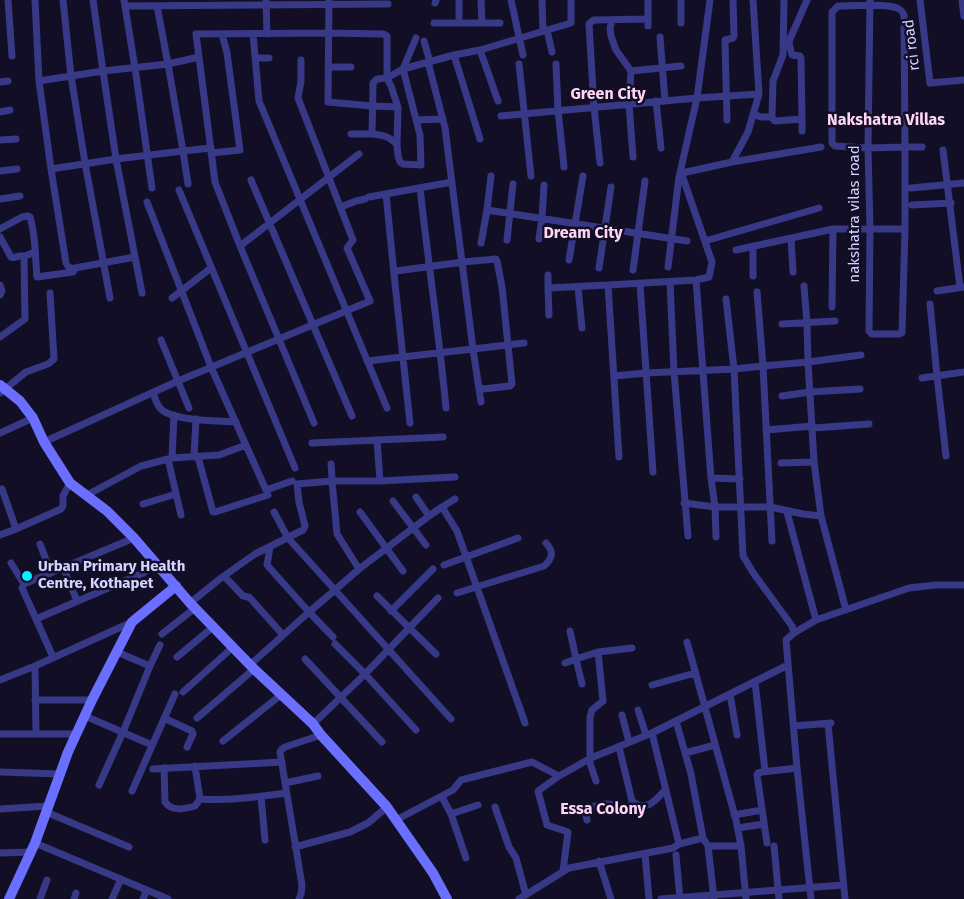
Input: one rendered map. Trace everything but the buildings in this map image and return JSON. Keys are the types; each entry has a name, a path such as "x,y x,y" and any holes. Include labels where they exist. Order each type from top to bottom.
{"street":[{"path":"8,0 12,56"},
{"path":"35,0 39,81 66,263 68,266 75,268 135,257"},
{"path":"64,0 71,76 110,298"},
{"path":"94,0 116,159 142,293"},
{"path":"458,0 459,23"},
{"path":"481,0 482,23"},
{"path":"510,0 523,55"},
{"path":"542,0 545,30 552,52"},
{"path":"372,134 373,82 376,79 386,78 403,69 480,50 571,23 571,0"},
{"path":"600,163 594,107 589,24 594,20 648,22 648,0"},
{"path":"680,23 681,0"},
{"path":"668,266 681,173 697,98 710,0"},
{"path":"727,120 725,40 734,36 733,0"},
{"path":"732,162 748,132 758,94 753,0"},
{"path":"784,0 784,56"},
{"path":"772,117 773,81 806,0"},
{"name":"rci road","path":"920,0 930,83 964,80"},
{"path":"962,0 964,16"},
{"path":"266,2 267,34"},
{"path":"152,188 124,3 157,6 266,2 377,2 388,4"},
{"path":"329,2 328,102 398,107"},
{"path":"736,250 833,229 905,229 905,147 904,15 901,9 870,2 838,6 832,12 832,143 835,146 868,148 905,147 922,147"},
{"name":"nakshatra vilas road","path":"870,2 868,148 870,229 869,331 872,334 902,333 905,229"},
{"path":"157,6 188,184"},
{"path":"612,20 611,36 616,50 631,71 629,104 633,157"},
{"path":"434,23 500,23"},
{"path":"314,423 215,182 196,34 329,33 383,34 387,36 386,78 391,86 398,107 398,156 400,162 421,165 420,135 403,69 416,38"},
{"path":"51,169 116,159 183,152 240,150 227,53 222,34"},
{"path":"253,34 259,101 387,408"},
{"path":"660,37 665,100"},
{"path":"424,41 445,128 481,402"},
{"path":"789,43 792,56 800,56 801,58 802,131"},
{"path":"480,50 498,100"},
{"path":"454,55 480,139"},
{"path":"39,81 103,71 168,64 199,57"},
{"path":"255,58 269,58"},
{"path":"44,442 152,392 370,301 347,248 353,240 298,98 301,81 301,60"},
{"path":"519,64 531,176"},
{"path":"556,64 558,110 564,167"},
{"path":"631,71 681,66"},
{"path":"328,67 351,67"},
{"path":"0,82 8,81"},
{"path":"501,116 665,100 758,94"},
{"path":"656,101 661,148"},
{"path":"0,112 10,110"},
{"path":"753,114 761,117 772,117 773,120 802,119"},
{"path":"416,120 443,119"},
{"path":"351,134 372,134 388,137 397,145"},
{"path":"0,140 16,139"},
{"path":"681,173 732,162 821,147"},
{"path":"937,291 962,287 944,150"},
{"path":"240,246 359,154"},
{"path":"0,171 17,169"},
{"path":"548,288 670,282 708,277 712,262 681,173"},
{"path":"481,243 491,176"},
{"path":"569,260 583,176"},
{"path":"251,180 352,416"},
{"path":"633,270 645,181"},
{"path":"341,207 367,198 452,182"},
{"path":"911,188 964,183"},
{"path":"507,240 513,184"},
{"path":"539,239 544,185"},
{"path":"598,268 611,187"},
{"path":"420,188 446,408"},
{"path":"179,190 295,468"},
{"path":"386,194 410,423"},
{"path":"0,199 20,196"},
{"path":"147,202 211,367 271,504"},
{"path":"912,205 950,203"},
{"path":"705,241 819,208"},
{"path":"487,210 688,241"},
{"path":"0,229 22,217 30,217 34,232 37,277 73,272 75,268"},
{"path":"832,307 833,229"},
{"path":"0,237 12,258 35,252"},
{"path":"791,238 793,272"},
{"path":"753,276 754,246"},
{"path":"0,337 24,319 25,256"},
{"path":"394,274 399,270 496,259 502,287 511,386 483,389 478,387"},
{"path":"172,298 211,268"},
{"path":"548,275 548,315"},
{"path":"696,280 716,537"},
{"path":"670,282 674,372 688,536"},
{"path":"640,284 653,472"},
{"path":"0,285 2,291 0,295"},
{"path":"608,285 619,457"},
{"path":"804,286 814,462 821,516 846,610"},
{"path":"578,287 582,328"},
{"path":"757,292 763,366 772,541"},
{"path":"50,293 54,359 48,364 26,372 1,389 20,401 33,418 44,442 70,483 107,511 134,538 192,606 214,626 252,667 313,724 387,807 433,873 447,899"},
{"path":"726,299 734,369 744,556 754,574 792,626 794,633"},
{"path":"930,304 936,376 946,456"},
{"path":"782,324 835,321"},
{"path":"161,340 189,408"},
{"path":"367,361 524,343"},
{"path":"614,376 734,369 861,355"},
{"path":"922,378 964,372"},
{"path":"782,396 860,388"},
{"path":"152,392 160,408 166,413 187,419 236,422"},
{"path":"174,415 170,459 181,515"},
{"path":"0,433 33,418"},
{"path":"196,419 196,457 213,512 267,493 292,481"},
{"path":"766,430 869,424"},
{"path":"312,443 443,437"},
{"path":"377,440 380,481"},
{"path":"87,495 141,466 170,459 219,455 246,445"},
{"path":"781,463 814,462"},
{"path":"331,464 337,534 359,569"},
{"path":"162,634 224,576 255,554 303,530 298,484 455,477"},
{"path":"711,478 740,479"},
{"path":"0,535 61,508 63,506 63,496 70,483"},
{"path":"1,487 16,528"},
{"path":"143,504 176,494"},
{"path":"416,497 429,516"},
{"path":"197,718 283,635 359,569 429,516 455,499"},
{"path":"393,501 426,546"},
{"path":"684,503 715,507 770,507 787,512 821,516"},
{"path":"442,507 457,531 525,723"},
{"path":"274,512 288,538 451,720"},
{"path":"360,512 403,571"},
{"path":"787,512 816,620"},
{"path":"24,584 134,538"},
{"path":"444,565 518,538"},
{"path":"457,594 544,566 549,562 551,555 551,549 546,543"},
{"path":"40,544 51,573"},
{"path":"270,547 267,565 416,730"},
{"path":"12,563 24,584 22,588 54,657"},
{"path":"36,619 143,573 156,564"},
{"path":"63,567 77,601"},
{"path":"391,611 434,569"},
{"path":"224,576 243,596 248,596 283,635"},
{"path":"811,899 786,640 816,620 909,588 935,585 964,585"},
{"path":"0,680 132,622 176,586"},
{"path":"377,596 436,654"},
{"path":"313,724 366,674 438,598"},
{"path":"9,899 33,847 59,774 92,700 132,622"},
{"path":"177,657 214,626"},
{"path":"570,630 582,684"},
{"path":"687,642 738,828 746,896"},
{"path":"99,785 160,645"},
{"path":"183,692 233,647"},
{"path":"565,663 598,652 632,648"},
{"path":"117,652 150,666"},
{"path":"596,781 590,763 590,714 592,710 602,703 603,699 598,652"},
{"path":"305,659 382,742"},
{"path":"563,871 568,832 547,824 538,791 559,776 591,758 649,734 788,665"},
{"path":"35,666 36,734"},
{"path":"652,685 695,673"},
{"path":"755,682 765,771"},
{"path":"132,790 174,694"},
{"path":"223,741 282,694"},
{"path":"730,694 737,735"},
{"path":"35,700 92,700"},
{"path":"638,710 649,734 666,790 679,844"},
{"path":"622,715 623,725 629,742"},
{"path":"85,716 152,745"},
{"path":"164,718 192,731 193,734 188,747"},
{"path":"676,721 696,797 703,838 708,846 714,897"},
{"path":"794,726 830,723 844,899"},
{"path":"0,734 77,734"},
{"path":"299,899 302,884 280,752 282,749 321,735"},
{"path":"685,753 715,745"},
{"path":"619,748 634,803 638,806 652,804 666,790"},
{"path":"153,769 282,762"},
{"path":"396,820 442,797 453,790 462,780 532,762 559,776"},
{"path":"164,768 165,802 174,809 195,806 200,799 195,766"},
{"path":"779,899 770,844 764,824 757,775 765,771 797,768"},
{"path":"0,772 59,774"},
{"path":"285,782 318,776"},
{"path":"200,799 216,800 286,792"},
{"path":"261,796 265,840"},
{"path":"442,797 451,814 466,858"},
{"path":"587,820 586,809 607,804 626,808 634,803"},
{"path":"451,814 478,805"},
{"path":"295,847 350,832 368,822 387,807"},
{"path":"495,807 508,847 516,858 526,895"},
{"path":"0,809 47,809 129,847"},
{"path":"734,815 762,810"},
{"path":"738,828 764,824"},
{"path":"519,899 569,868 673,848 679,844 703,838"},
{"path":"708,846 741,846"},
{"path":"0,853 33,847 88,866 168,899"},
{"path":"645,854 649,899"},
{"path":"676,855 680,898"},
{"path":"599,861 611,899"},
{"path":"112,899 121,879"},
{"path":"40,899 47,880"},
{"path":"660,899 746,896 778,890 843,886"},
{"path":"143,899 147,890"}],"place":[{"name":"Urban Primary Health Centre, Kothapet","path":"27,576"}],"district":[{"name":"Green City","path":"608,95"},
{"name":"Nakshatra Villas","path":"886,121"},
{"name":"Dream City","path":"583,234"},
{"name":"Essa Colony","path":"603,810"}]}
